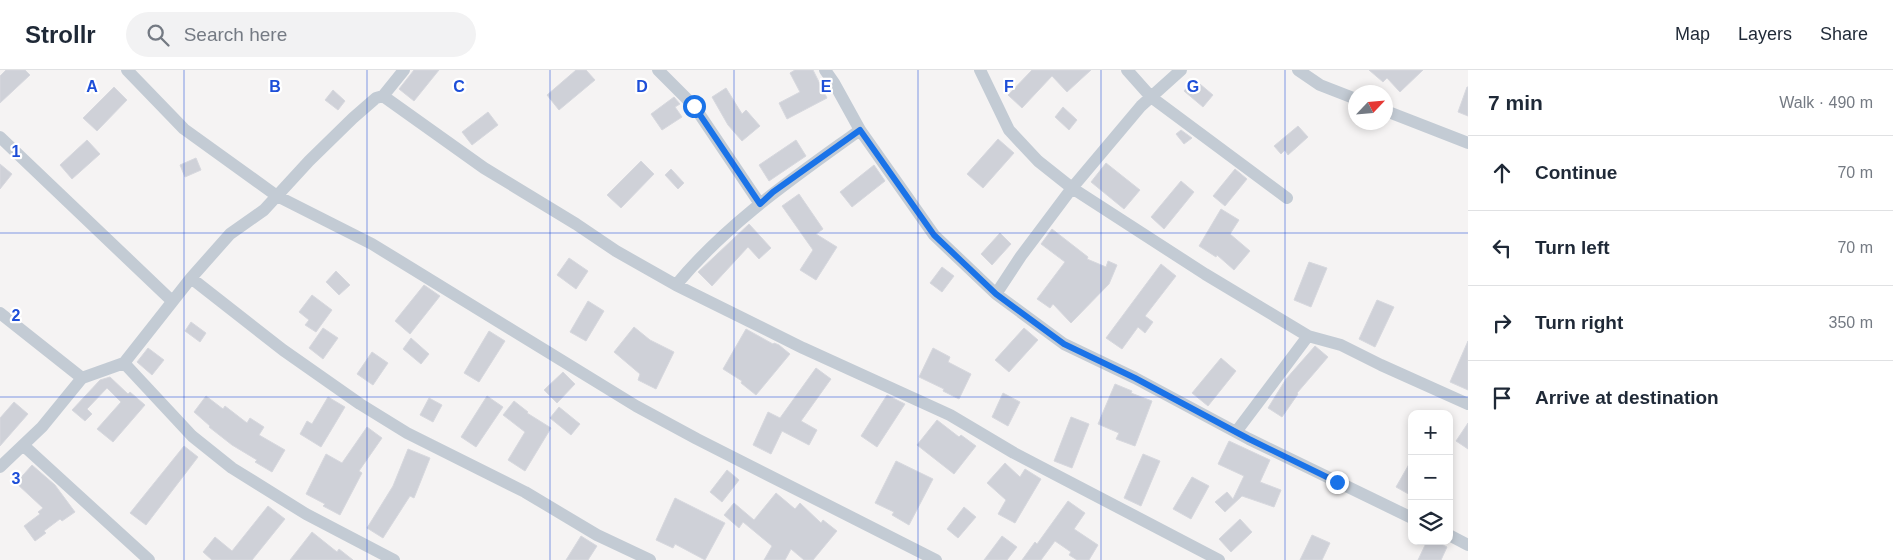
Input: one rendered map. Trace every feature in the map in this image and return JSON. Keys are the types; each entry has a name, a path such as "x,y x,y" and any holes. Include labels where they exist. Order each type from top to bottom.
{"street":[{"path":"127,70 184,129 277,196 372,244 636,406 697,439 936,560"},
{"path":"0,467 42,427 82,378 124,363 172,301 230,234 264,210 353,118 376,98 383,96 404,70"},
{"path":"658,70 694,106 760,204"},
{"path":"825,70 860,130 934,235 996,294 1064,344 1135,378 1236,432 1408,516"},
{"path":"980,70 1009,130 1038,160 1072,188 1205,274 1308,336 1341,345 1468,404"},
{"path":"1126,70 1152,97 1287,198"},
{"path":"996,294 1021,256 1072,188 1128,121 1181,70"},
{"path":"1298,70 1320,85 1348,96"},
{"path":"383,96 408,115 439,134 484,168 576,224 616,252 676,285 794,344 950,414 1014,453 1219,560"},
{"path":"1393,114 1468,143"},
{"path":"676,285 693,265 773,192 860,130"},
{"path":"0,136 172,301"},
{"path":"191,278 283,350 360,404 407,433 525,492 597,535 650,560"},
{"path":"0,313 82,378"},
{"path":"1236,432 1308,336"},
{"path":"124,363 192,436 232,468 306,514 394,560"},
{"path":"23,445 149,560"},
{"path":"1453,538 1468,546"}],"building":[{"path":"6,70 25,70 30,75 0,103 0,76"},
{"path":"414,70 439,70 414,101 399,89"},
{"path":"576,70 586,70 595,80 559,110 547,95"},
{"path":"795,70 813,70 827,98 787,119 779,103 800,92 790,73"},
{"path":"1032,70 1091,70 1067,92 1052,76 1022,108 1008,95"},
{"path":"1369,70 1423,70 1400,92 1387,78 1383,82"},
{"path":"1194,79 1213,95 1203,107 1184,91"},
{"path":"114,87 127,100 97,131 83,118"},
{"path":"1468,87 1468,116 1458,112"},
{"path":"726,88 742,114 746,110 760,126 742,141 728,125 712,97"},
{"path":"333,90 345,101 338,110 325,100"},
{"path":"674,97 680,104 675,107 682,117 662,130 651,114"},
{"path":"1063,107 1077,120 1069,130 1055,117"},
{"path":"488,112 498,125 472,145 462,132"},
{"path":"1298,126 1308,137 1288,155 1285,150 1281,154 1274,146"},
{"path":"1181,130 1192,138 1184,144 1176,134"},
{"path":"998,139 1014,153 983,188 967,174"},
{"path":"87,140 100,154 72,179 60,165"},
{"path":"796,140 806,156 769,181 759,165"},
{"path":"196,158 201,170 185,177 180,165"},
{"path":"641,161 654,174 621,208 607,195"},
{"path":"1106,163 1140,190 1124,209 1091,182"},
{"path":"0,164 12,174 0,189"},
{"path":"874,165 885,181 852,207 840,192"},
{"path":"671,169 684,183 678,189 665,175"},
{"path":"1235,169 1247,179 1225,206 1213,196"},
{"path":"1181,181 1194,192 1164,229 1151,217"},
{"path":"799,194 823,229 816,234 837,247 816,280 800,270 813,250 782,206"},
{"path":"1221,209 1239,220 1230,234 1250,251 1234,270 1217,255 1216,257 1199,246"},
{"path":"749,224 771,248 759,259 748,247 712,286 698,272"},
{"path":"1052,229 1088,257 1087,259 1106,267 1108,261 1117,265 1109,284 1071,323 1053,304 1050,308 1037,299 1065,262 1041,244"},
{"path":"1000,233 1011,244 992,265 981,254"},
{"path":"569,258 588,271 576,289 557,275"},
{"path":"1309,262 1327,268 1311,307 1294,300"},
{"path":"1161,264 1176,276 1145,316 1153,322 1145,333 1138,327 1122,349 1106,338"},
{"path":"942,267 954,276 942,292 930,283"},
{"path":"336,271 350,285 339,295 326,282"},
{"path":"424,285 440,296 410,334 395,321"},
{"path":"312,295 332,310 316,332 305,325 309,320 299,312"},
{"path":"1377,300 1394,307 1375,347 1359,339"},
{"path":"588,301 604,311 586,341 570,332"},
{"path":"191,322 206,333 200,342 185,331"},
{"path":"634,327 650,340 674,352 656,389 638,380 640,374 614,352"},
{"path":"323,328 338,338 323,359 309,348"},
{"path":"1024,328 1038,340 1009,372 995,360"},
{"path":"746,329 773,344 779,345 790,354 756,395 741,383 742,381 723,369"},
{"path":"489,331 505,341 479,382 464,373"},
{"path":"411,338 429,354 421,364 403,349"},
{"path":"1468,341 1468,390 1450,382"},
{"path":"1315,346 1328,357 1297,393 1282,417 1268,408 1286,379"},
{"path":"148,348 164,360 152,375 137,362"},
{"path":"933,348 950,357 948,362 971,374 959,399 943,391 944,389 919,377"},
{"path":"372,352 388,363 373,385 357,374"},
{"path":"1221,358 1236,371 1208,406 1192,393"},
{"path":"816,368 831,379 801,421 817,430 809,445 782,431 771,454 753,445 768,412 780,418"},
{"path":"563,372 575,384 557,403 544,390"},
{"path":"110,377 128,394 130,392 145,405 113,442 97,429 121,402 107,388 87,409 92,414 85,421 72,410 100,380"},
{"path":"1115,384 1152,401 1135,446 1116,439 1119,433 1098,424"},
{"path":"1003,393 1020,402 1008,426 992,417"},
{"path":"887,395 905,404 877,447 861,436"},
{"path":"206,396 223,409 225,406 247,423 250,418 264,427 259,435 285,450 272,472 255,462 257,460 232,445 194,412"},
{"path":"487,396 503,407 476,447 461,437"},
{"path":"328,397 345,407 321,447 300,434 307,421 312,424"},
{"path":"429,398 442,405 433,422 420,415"},
{"path":"514,401 527,413 551,428 525,471 508,460 525,432 503,415"},
{"path":"14,402 28,414 0,446 0,418"},
{"path":"559,407 580,424 571,435 550,418"},
{"path":"1071,417 1089,424 1072,468 1054,461"},
{"path":"937,420 959,437 961,435 976,446 954,474 917,445"},
{"path":"1468,423 1468,449 1456,441"},
{"path":"367,427 382,438 359,471 362,473 340,515 306,494 326,454 342,463"},
{"path":"1229,441 1270,460 1260,482 1281,490 1274,507 1242,496 1225,512 1215,502 1227,492 1233,499 1244,476 1218,464"},
{"path":"184,446 198,457 146,525 130,513"},
{"path":"408,449 430,458 414,498 410,496 383,538 367,528 393,486"},
{"path":"1143,454 1160,461 1141,506 1124,498"},
{"path":"896,461 933,479 909,525 892,515 894,512 875,503"},
{"path":"1005,463 1020,477 1025,469 1041,479 1015,523 998,514 1006,500 987,483"},
{"path":"32,465 55,485 75,512 62,521 60,519 44,531 46,533 35,541 24,526 40,514 38,512 43,508 16,483"},
{"path":"1408,466 1408,494 1396,487"},
{"path":"727,470 739,480 722,502 710,492"},
{"path":"1192,477 1209,486 1191,519 1173,509"},
{"path":"776,493 795,509 800,503 821,523 823,520 837,531 813,560 804,560 791,549 785,560 764,560 772,546 743,522 739,528 724,515 734,503 754,520"},
{"path":"675,498 725,523 705,560 675,544 673,548 656,540"},
{"path":"1068,501 1085,513 1074,529 1098,545 1089,560 1077,560 1069,555 1071,552 1055,541 1041,560 1022,560 1035,542 1037,544"},
{"path":"268,506 285,519 252,560 212,560 203,552 215,537 232,551"},
{"path":"964,507 976,517 958,538 947,529"},
{"path":"1240,519 1252,532 1231,552 1219,539"},
{"path":"312,532 337,552 339,549 353,560 290,560"},
{"path":"1312,535 1330,543 1322,560 1300,560"},
{"path":"581,536 597,546 588,560 566,560"},
{"path":"1002,536 1017,547 1007,560 984,560"},
{"path":"1425,545 1443,545 1447,547 1441,560 1418,560"}],"route":[{"path":"694,106 760,204 773,192 860,130 934,235 996,294 1064,344 1135,378 1249,439 1337,482"}]}
